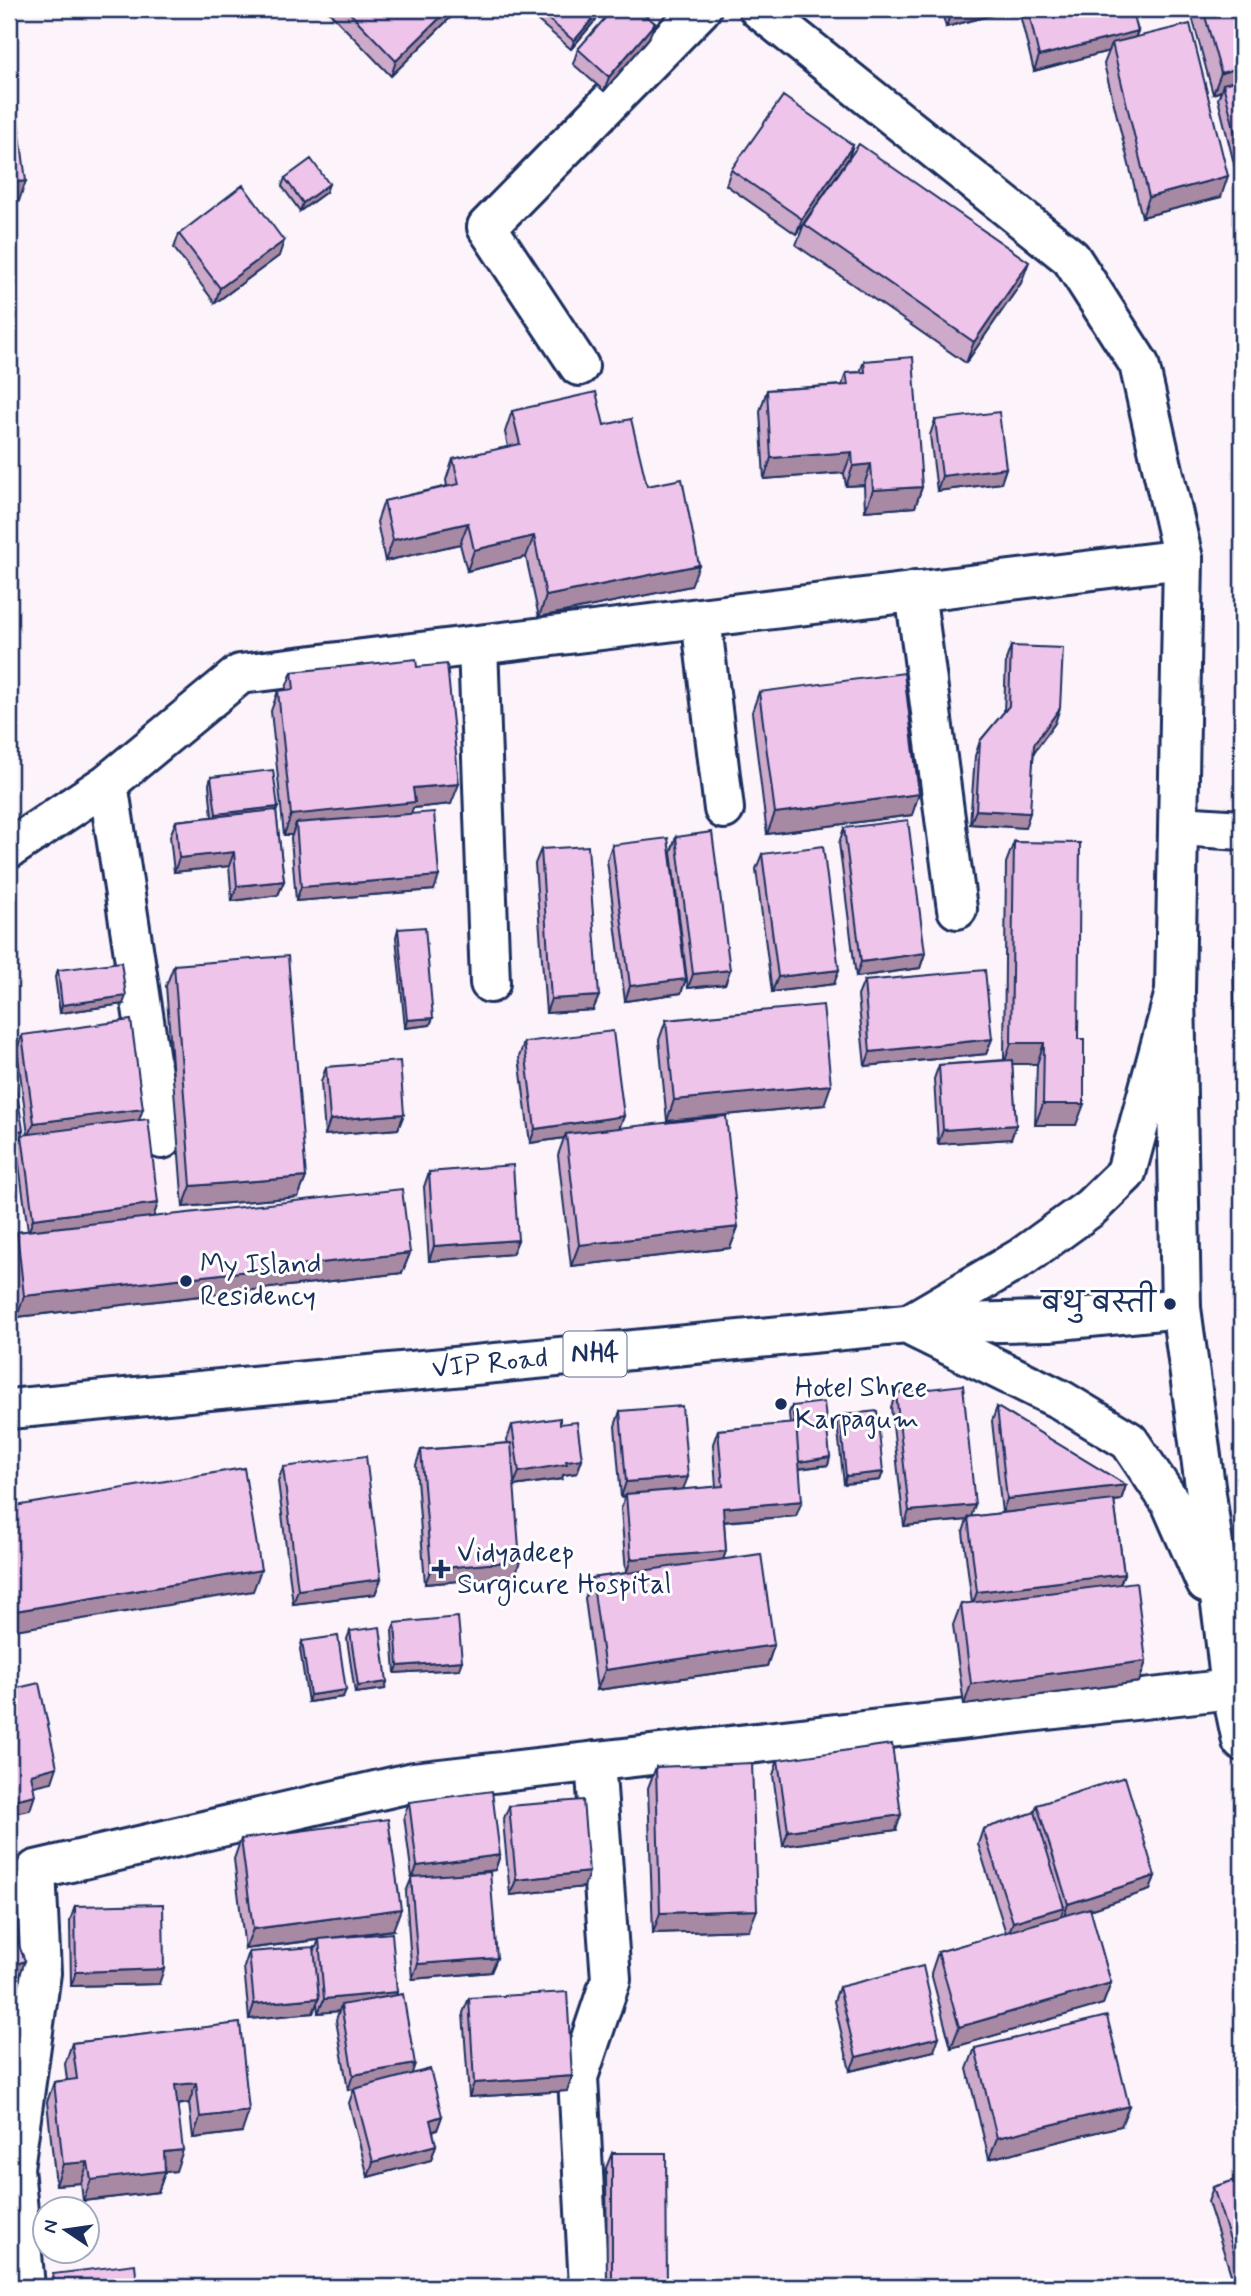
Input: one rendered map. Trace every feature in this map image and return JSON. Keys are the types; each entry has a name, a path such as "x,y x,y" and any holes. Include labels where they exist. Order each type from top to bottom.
{"main road":[{"path":"579,366 487,227 701,9"},
{"path":"758,9 1071,258 1139,363 1183,559 1175,992 1181,1308 1231,1689 1242,1741"},
{"path":"9,849 108,783 240,674 1183,559"},
{"path":"915,592 957,909"},
{"path":"701,618 724,809"},
{"path":"478,645 490,983"},
{"path":"108,783 162,1139"},
{"path":"1178,826 1242,830"},
{"path":"907,1324 1021,1258 1090,1208 1126,1172 1175,992"},
{"name":"VIP Road","path":"9,1409 907,1324 1049,1321 1181,1308"},
{"path":"907,1324 1062,1400 1129,1441 1171,1503 1224,1627"},
{"path":"25,2287 14,2168 41,1973 36,1870 414,1782 1231,1689"},
{"path":"589,2287 578,2077 611,1979 595,1761"}],"building":[{"path":"346,9 449,9 396,61"},
{"path":"545,9 601,9 574,41 541,13"},
{"path":"613,9 637,9 655,23 609,77 578,49"},
{"path":"1028,9 1132,9 1138,31 1039,56"},
{"path":"1203,9 1242,9 1242,67 1221,73"},
{"path":"1190,24 1228,176 1149,197 1112,43"},
{"path":"9,48 26,181 9,183"},
{"path":"1242,79 1242,160 1223,84"},
{"path":"783,96 853,145 802,219 731,170"},
{"path":"859,144 1029,262 974,342 804,224"},
{"path":"311,159 329,184 303,203 285,178"},
{"path":"243,185 284,241 220,288 179,234"},
{"path":"913,357 922,487 873,490 871,464 853,466 852,452 771,458 767,390 848,385 846,373 865,372 864,361"},
{"path":"596,392 604,425 631,419 647,486 682,479 699,565 546,596 534,536 474,550 468,523 393,540 384,501 459,484 453,459 520,444 512,411"},
{"path":"999,412 1006,468 942,476 935,420"},
{"path":"1011,646 1063,648 1060,708 1034,744 1030,813 976,810 980,741 1009,706"},
{"path":"416,659 417,667 447,664 459,784 413,788 415,802 291,815 278,691 294,689 292,672"},
{"path":"904,673 919,794 775,813 759,692"},
{"path":"273,770 278,807 216,814 211,777"},
{"path":"276,810 284,881 237,886 234,852 179,858 176,821"},
{"path":"434,812 439,876 301,887 296,823"},
{"path":"908,820 925,953 861,962 844,828"},
{"path":"712,832 730,970 693,974 676,837"},
{"path":"668,838 686,979 630,986 612,845"},
{"path":"1014,842 1080,843 1078,1039 1084,1039 1084,1104 1043,1104 1044,1043 1011,1043"},
{"path":"588,846 599,996 551,999 541,849"},
{"path":"823,846 839,970 778,977 762,854"},
{"path":"425,927 433,1018 407,1020 398,929"},
{"path":"1241,938 1242,938 1242,1013"},
{"path":"288,956 306,1177 191,1186 174,965"},
{"path":"121,962 126,996 62,1005 58,970"},
{"path":"985,970 992,1039 870,1052 864,981"},
{"path":"823,1005 831,1085 674,1100 666,1020"},
{"path":"131,1020 143,1109 34,1123 22,1035"},
{"path":"613,1031 624,1116 535,1129 524,1042"},
{"path":"9,1045 23,1130 9,1133"},
{"path":"1012,1060 1016,1125 943,1130 939,1065"},
{"path":"400,1061 404,1114 330,1120 326,1067"},
{"path":"726,1116 738,1227 579,1245 566,1134"},
{"path":"148,1119 158,1203 33,1219 22,1135"},
{"path":"1241,1145 1242,1187 1240,1187"},
{"path":"513,1165 518,1240 434,1246 429,1172"},
{"path":"402,1189 410,1253 24,1296 17,1232"},
{"path":"963,1385 975,1505 909,1511 896,1393"},
{"path":"824,1402 830,1457 799,1462 792,1406"},
{"path":"682,1406 688,1477 626,1482 620,1411"},
{"path":"997,1407 1126,1485 1007,1499"},
{"path":"877,1411 883,1472 846,1476 840,1415"},
{"path":"560,1418 560,1424 577,1422 582,1459 519,1472 512,1425"},
{"path":"796,1423 802,1501 723,1508 726,1551 631,1559 626,1494 723,1486 718,1430"},
{"path":"511,1443 520,1561 431,1569 421,1450"},
{"path":"366,1456 381,1579 298,1590 283,1467"},
{"path":"244,1468 261,1570 9,1612 9,1507"},
{"path":"1114,1500 1124,1574 977,1592 968,1517"},
{"path":"761,1554 774,1645 605,1670 592,1578"},
{"path":"1136,1582 1146,1661 971,1684 961,1604"},
{"path":"458,1617 462,1661 398,1666 395,1623"},
{"path":"380,1627 387,1682 358,1686 350,1631"},
{"path":"338,1636 346,1690 310,1695 302,1641"},
{"path":"39,1683 57,1767 31,1774 35,1795 9,1801 9,1690"},
{"path":"892,1744 901,1815 788,1831 778,1760"},
{"path":"752,1763 757,1910 660,1913 656,1767"},
{"path":"1125,1777 1155,1876 1068,1904 1037,1805"},
{"path":"492,1791 500,1855 417,1866 409,1802"},
{"path":"583,1800 589,1872 516,1880 509,1806"},
{"path":"1035,1812 1064,1907 1013,1922 983,1829"},
{"path":"388,1819 401,1909 253,1929 241,1839"},
{"path":"490,1872 497,1958 418,1964 411,1877"},
{"path":"163,1904 164,1969 76,1972 75,1906"},
{"path":"1090,1908 1111,1983 959,2027 938,1952"},
{"path":"9,1920 25,1961 9,1967"},
{"path":"392,1933 397,1992 324,1999 319,1939"},
{"path":"314,1947 319,1998 254,2004 249,1952"},
{"path":"923,1966 939,2037 856,2057 839,1987"},
{"path":"567,1992 572,2076 474,2083 469,1998"},
{"path":"403,1994 415,2064 353,2075 341,2005"},
{"path":"1107,2016 1129,2106 997,2138 975,2048"},
{"path":"240,2023 249,2111 200,2117 196,2083 175,2085 183,2150 164,2152 165,2171 91,2180 88,2162 63,2164 54,2082 77,2079 72,2043"},
{"path":"430,2069 442,2116 430,2120 436,2145 373,2162 354,2089"},
{"path":"612,2153 666,2153 667,2287 612,2287"},
{"path":"1242,2178 1242,2277 1213,2187"},
{"path":"135,2264 137,2287 55,2287 53,2274"}],"place":[{"name":"My Island Residency","path":"186,1281"},
{"name":"बथु बस्ती","path":"1170,1304"},
{"name":"Hotel Shree Karpagum","path":"781,1404"},
{"name":"Vidyadeep Surgicure Hospital","path":"441,1569"}]}
